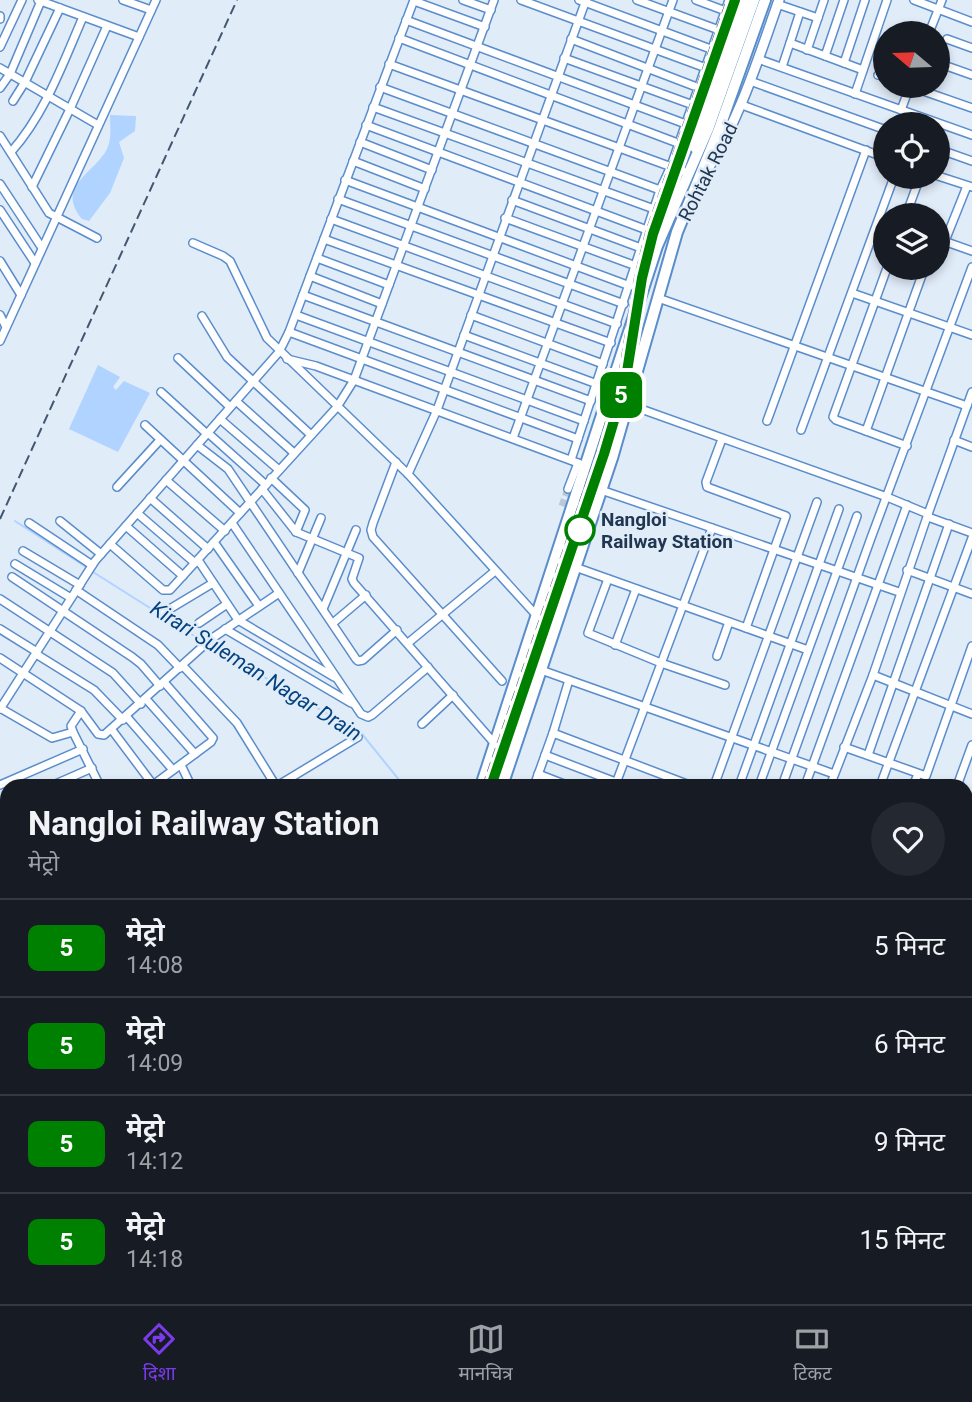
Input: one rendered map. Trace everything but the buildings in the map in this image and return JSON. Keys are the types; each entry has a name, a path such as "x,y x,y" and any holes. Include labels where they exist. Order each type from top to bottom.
{"highway":[{"path":"696,186 754,0"},
{"path":"688,173 713,131 765,0"},
{"name":"Rohtak Road","path":"483,779 538,616 579,463 657,246 688,173"},
{"name":"Rohtak Road","path":"504,779 601,490 677,232 696,186"},
{"path":"533,629 553,636"}],"street":[{"path":"0,47 22,0"},
{"path":"124,0 151,10"},
{"path":"0,341 156,0"},
{"path":"73,732 52,738 0,708 92,565 279,352 296,315 414,0 485,27"},
{"path":"463,0 491,10"},
{"path":"110,544 165,592 170,590 337,407 354,380 495,0"},
{"path":"521,0 719,73"},
{"path":"637,0 719,30"},
{"path":"513,438 673,0"},
{"path":"695,0 739,16"},
{"path":"568,489 579,463 578,439 660,190 671,166 729,0"},
{"name":"Rohtak Road","path":"688,173 745,0"},
{"path":"807,50 824,0"},
{"path":"825,56 844,0"},
{"path":"844,63 865,0"},
{"path":"855,94 887,0"},
{"path":"914,0 972,22"},
{"path":"934,21 942,0"},
{"path":"0,88 10,74 40,1 139,37"},
{"path":"408,474 437,410 583,1 708,48"},
{"path":"778,2 818,18"},
{"name":"Rohtak Road","path":"696,186 724,144 778,2"},
{"path":"13,101 25,82 60,8"},
{"path":"782,67 800,12"},
{"path":"11,152 29,130 48,96 83,17"},
{"path":"406,20 683,123"},
{"path":"32,187 107,26"},
{"path":"399,38 675,142"},
{"path":"571,39 694,86"},
{"path":"950,41 972,48"},
{"path":"790,43 863,70"},
{"path":"564,58 693,105"},
{"path":"758,59 907,112"},
{"path":"389,64 688,173"},
{"path":"950,67 972,75"},
{"path":"0,68 98,125"},
{"path":"750,81 873,125"},
{"path":"380,87 660,190"},
{"path":"901,110 905,98"},
{"path":"943,98 972,108"},
{"path":"741,105 873,153"},
{"path":"373,107 654,209"},
{"path":"366,125 647,230"},
{"path":"950,127 972,135"},
{"path":"0,136 46,209 97,238"},
{"path":"360,142 432,170"},
{"path":"767,421 866,150"},
{"path":"950,153 972,161"},
{"path":"353,161 425,189"},
{"path":"345,180 630,286"},
{"path":"950,180 969,187 950,224"},
{"path":"0,184 42,248"},
{"path":"338,200 624,304"},
{"path":"512,200 641,248"},
{"path":"0,209 35,263"},
{"path":"505,218 636,266"},
{"path":"331,219 617,324"},
{"path":"324,239 611,343"},
{"path":"193,243 230,261 258,323 279,352 408,474 538,616"},
{"path":"802,430 873,243"},
{"path":"950,243 972,251"},
{"path":"317,258 389,285"},
{"path":"0,261 21,295"},
{"path":"784,779 856,577 972,267"},
{"path":"310,276 382,304"},
{"path":"883,280 833,417 907,446"},
{"path":"866,431 920,280"},
{"path":"852,293 972,335"},
{"path":"303,295 591,401"},
{"path":"658,298 967,406"},
{"path":"296,315 584,421"},
{"path":"471,315 603,364"},
{"path":"0,316 6,327"},
{"path":"202,316 227,357 311,435"},
{"path":"289,332 361,361 578,439"},
{"path":"464,335 597,384"},
{"path":"178,358 294,453"},
{"path":"287,359 354,380 579,463"},
{"path":"161,392 266,484 305,510 296,532"},
{"path":"832,779 873,675 972,392"},
{"path":"627,404 887,497 972,533"},
{"path":"220,419 279,470"},
{"path":"145,425 240,513"},
{"path":"722,439 706,485 784,514 786,520 747,628"},
{"path":"117,487 160,440"},
{"path":"954,440 972,447"},
{"path":"197,445 228,469 358,661 363,660 397,630"},
{"path":"396,463 371,530 373,537 502,681"},
{"path":"166,480 225,531"},
{"path":"266,484 296,532 359,558 353,581 495,744"},
{"path":"601,490 900,592"},
{"path":"150,498 208,549"},
{"path":"717,779 817,502"},
{"path":"807,779 908,505"},
{"path":"741,779 839,509"},
{"path":"137,513 196,562 238,620 337,679"},
{"path":"762,779 857,516"},
{"path":"298,573 321,519"},
{"path":"60,521 101,554"},
{"path":"29,523 92,565"},
{"path":"232,523 365,716 372,715 428,667"},
{"path":"868,755 949,524"},
{"path":"126,526 183,576"},
{"path":"618,779 712,528"},
{"path":"323,610 356,530"},
{"path":"882,779 972,538"},
{"path":"214,542 259,606"},
{"path":"23,551 76,591 158,645 237,723 273,779"},
{"path":"15,564 76,591"},
{"path":"575,567 808,650"},
{"path":"908,570 972,594"},
{"path":"408,643 495,571"},
{"path":"12,578 132,657 213,737 211,742 161,779"},
{"path":"608,579 588,633 661,663 725,685"},
{"path":"163,613 213,583"},
{"path":"615,645 636,589"},
{"path":"0,658 81,711 98,734 104,736 211,639 279,593"},
{"path":"333,623 366,595"},
{"path":"0,599 113,673 195,754"},
{"path":"199,623 227,604"},
{"path":"718,656 729,622"},
{"path":"0,629 94,691 125,718 173,770"},
{"path":"225,629 355,705"},
{"path":"844,747 926,776 972,646"},
{"path":"541,670 834,774"},
{"path":"873,675 914,693 972,713"},
{"path":"536,779 569,680"},
{"path":"422,724 453,695"},
{"path":"81,711 71,726 97,779"},
{"path":"112,730 149,779"},
{"path":"553,733 670,779"},
{"path":"289,779 358,737"},
{"path":"960,779 972,745"},
{"path":"14,779 83,749"},
{"path":"545,755 604,779"},
{"path":"181,765 188,779"},
{"path":"67,779 92,768"},
{"path":"538,774 551,779"},
{"path":"916,779 918,774"}],"water":[{"path":"110,115 136,116 135,131 119,142 124,158 110,193 89,221 82,219 75,208 73,198 80,181 107,149"},
{"path":"98,365 120,377 113,387 116,390 124,381 150,393 118,452 69,429"}],"waterway":[{"name":"Kirari Suleman Nagar Drain","path":"15,521 86,567"},
{"name":"Kirari Suleman Nagar Drain","path":"93,572 204,642"},
{"name":"Kirari Suleman Nagar Drain","path":"209,645 362,734 398,779"}],"tunnel":[{"path":"562,506 568,489"}],"railway":[{"path":"0,519 237,0"},
{"path":"485,779 597,452 618,382 635,277 646,232 727,0"}],"metro line":[{"name":"5","path":"493,779 604,454 625,384 642,278 653,234 735,0"}],"place":[{"name":"Nangloi Railway Station","path":"580,530"}]}
